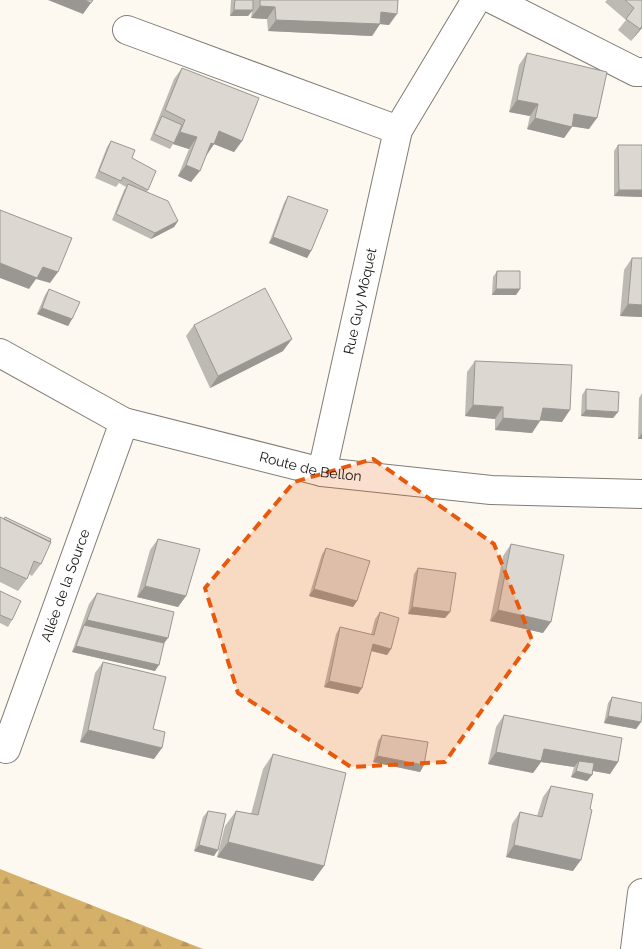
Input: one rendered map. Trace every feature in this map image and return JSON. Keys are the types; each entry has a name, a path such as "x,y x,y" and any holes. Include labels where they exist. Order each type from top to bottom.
{"street":[{"name":"Rue Guy Môquet","path":"322,472 398,130 476,0"},
{"path":"494,0 636,72 642,72"},
{"path":"127,30 398,130"},
{"name":"Route de Bellon","path":"0,353 124,422 322,472 491,490 642,494"},
{"name":"Allée de la Source","path":"6,749 124,422"},
{"path":"635,949 642,893"}],"highlighted area":[{"path":"373,459 494,544 532,640 445,762 351,767 238,693 205,588 294,482"}],"green space":[{"path":"0,869 203,949 0,949"}],"building":[{"path":"235,0 253,0 253,10 234,10"},
{"path":"260,0 398,0 397,14 381,12 380,24 276,20 275,7 260,6"},
{"path":"625,0 642,0 642,26 640,29 626,19 634,8"},
{"path":"527,53 607,72 597,118 574,114 572,127 535,118 538,104 517,100"},
{"path":"182,68 259,98 242,141 219,131 214,144 211,143 200,171 186,165 197,137 180,132 185,120 165,110"},
{"path":"162,116 182,125 174,143 154,134"},
{"path":"111,141 135,150 132,158 156,171 148,190 123,177 121,181 99,171"},
{"path":"618,145 642,145 642,190 619,190"},
{"path":"128,184 168,201 178,221 155,233 116,214"},
{"path":"288,196 328,210 311,251 273,237"},
{"path":"0,210 72,238 58,272 43,267 37,278 0,263"},
{"path":"632,258 642,258 642,305 628,304"},
{"path":"497,271 520,271 520,289 496,289"},
{"path":"265,288 292,339 218,376 194,325"},
{"path":"49,289 80,302 72,319 42,308"},
{"path":"475,361 572,365 570,410 543,408 540,421 503,418 503,407 473,405"},
{"path":"586,389 619,392 618,412 586,410"},
{"path":"0,517 51,542 41,564 34,561 27,579 0,567"},
{"path":"5,517 51,539 50,542 4,519"},
{"path":"158,539 200,549 186,596 145,586"},
{"path":"511,544 564,555 551,622 498,610"},
{"path":"326,548 370,561 357,601 314,589"},
{"path":"418,568 456,573 450,612 412,607"},
{"path":"0,591 21,601 12,620 0,615"},
{"path":"97,593 174,612 168,638 87,620"},
{"path":"380,612 399,618 391,649 373,644 362,688 329,681 340,627 374,635"},
{"path":"84,625 164,643 159,665 76,646"},
{"path":"103,662 166,677 153,729 165,732 162,748 88,730"},
{"path":"612,697 642,703 641,722 608,716"},
{"path":"504,715 622,738 618,762 544,749 541,761 496,752"},
{"path":"382,735 428,742 424,765 377,756"},
{"path":"273,754 346,773 324,866 228,842 236,811 258,815"},
{"path":"579,761 594,763 592,775 576,771"},
{"path":"551,786 593,794 590,809 592,810 581,860 514,845 520,812 542,817"},
{"path":"208,811 226,814 218,850 199,845"}]}
